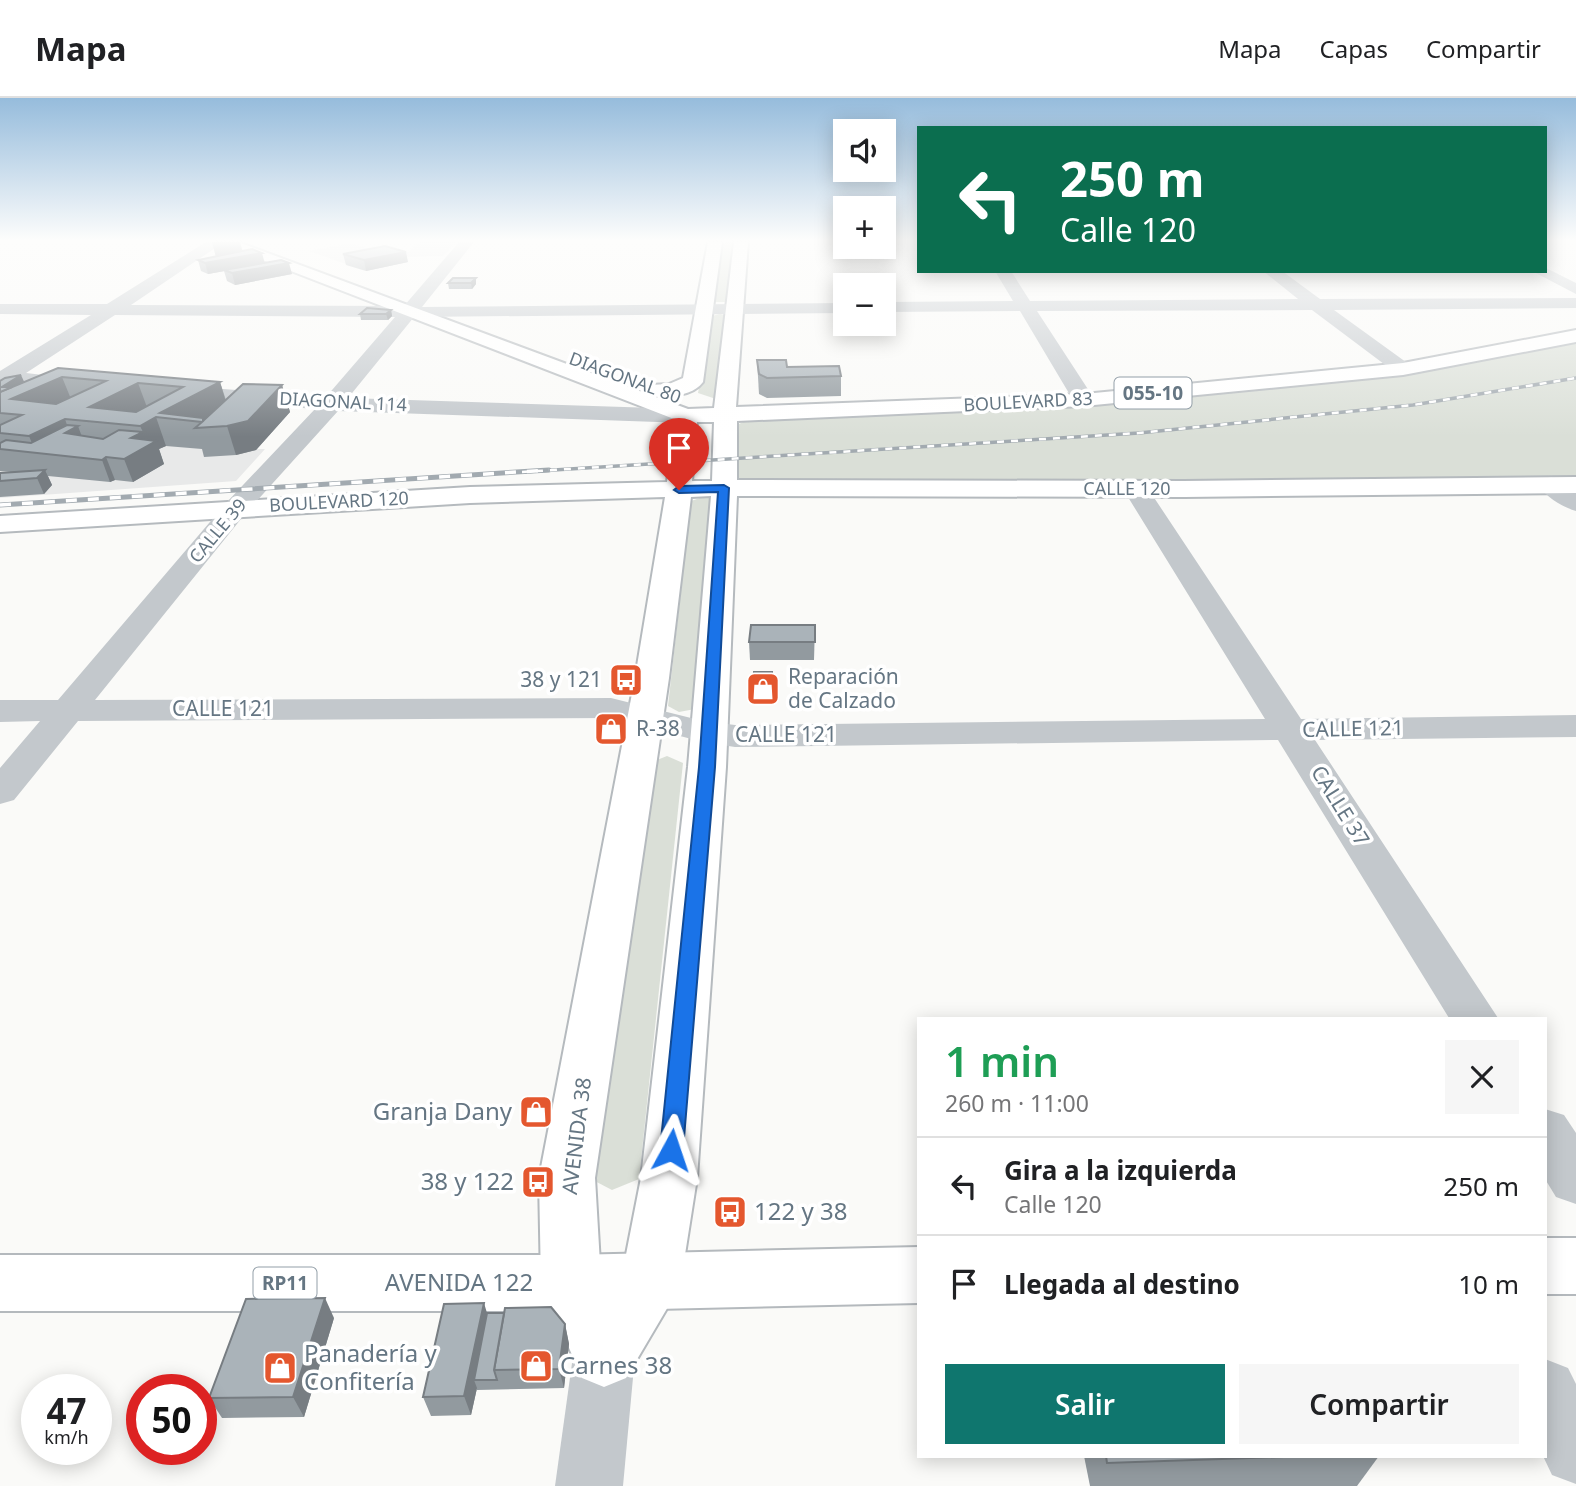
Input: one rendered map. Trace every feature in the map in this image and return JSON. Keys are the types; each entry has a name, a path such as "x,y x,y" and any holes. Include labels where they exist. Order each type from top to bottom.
{"main road":[{"name":"DIAGONAL 80","path":"415,307 727,414"},
{"name":"DIAGONAL 80","path":"416,307 686,415"},
{"path":"657,389 671,390 693,382 706,308"},
{"path":"604,1356 651,1280 669,1178 708,734 724,488 727,414 725,402 736,308"},
{"name":"BOULEVARD 83","path":"686,415 1084,400 1403,369 1576,336"},
{"name":"AVENIDA 38","path":"604,1356 571,1283 567,1178 652,678 679,490 686,415"},
{"name":"CALLE 120","path":"679,490 1563,485"},
{"name":"BOULEVARD 120","path":"0,524 470,495 679,490"},
{"path":"1547,1266 1576,1266"},
{"name":"AVENIDA 122","path":"0,1283 571,1283 917,1275"}],"street":[{"path":"2,379 118,307"},
{"path":"0,309 833,307"},
{"path":"896,307 916,307"},
{"path":"1025,307 1084,400"},
{"path":"1320,307 1403,369"},
{"name":"CALLE 39","path":"0,792 236,508 422,309"},
{"path":"2,379 100,386"},
{"name":"DIAGONAL 114","path":"154,390 332,404 686,415"},
{"path":"1563,485 1576,503"},
{"name":"CALLE 37","path":"1136,489 1473,1017"},
{"name":"CALLE 121","path":"0,711 611,708 644,713 708,734 1576,726"},
{"path":"1547,1134 1576,1180"},
{"path":"589,1486 604,1356"},
{"path":"1547,1395 1576,1451"}],"shaded area":[{"path":"712,316 728,316 716,399 698,393"},
{"path":"1576,341 1576,478 753,484 739,479 734,473 735,426 745,421 1093,404"},
{"path":"0,397 290,412 257,449 265,449 236,481 0,498"},
{"path":"706,496 717,501 695,709 679,712 668,706 691,501"},
{"path":"667,756 683,763 639,1179 612,1190 589,1178 652,762"}],"building":[{"path":"367,308 391,310 386,314 360,314"},
{"path":"757,360 786,360 787,367 839,366 841,376 767,378 759,374"},
{"path":"58,368 220,382 160,413 203,418 203,421 243,384 282,385 248,421 227,426 195,428 202,422 156,417 140,426 65,419 29,436 0,433 0,425 22,415 0,413 0,392","holes":["62,377 106,381 56,404 11,399","138,383 183,387 136,412 89,407"]},
{"path":"21,375 2,387 12,387 0,392 0,381"},
{"path":"67,425 78,426 65,433 103,439 119,430 143,432 131,438 156,441 124,459 106,457 102,460 0,449 0,443 6,440 31,443"},
{"path":"45,470 37,478 0,481 0,473"},
{"path":"751,625 815,625 815,642 749,642"},
{"path":"754,672 772,672 771,690 759,690 753,686"},
{"name":"Panadería y Confitería","path":"325,1298 293,1397 217,1398 217,1377 246,1299"},
{"path":"484,1303 464,1396 423,1397 444,1304"},
{"path":"551,1307 565,1324 559,1369 494,1370 505,1308"},
{"path":"487,1313 504,1313 494,1370 497,1380 474,1380"},
{"path":"1106,1458 1253,1458 1107,1463"}],"railway":[{"path":"522,472 1139,433 1413,405 1576,378"},
{"path":"0,505 549,470"}],"place":[{"name":"38 y 121","path":"626,680"},
{"name":"Reparación de Calzado","path":"763,689"},
{"name":"R-38","path":"611,729"},
{"name":"Granja Dany","path":"536,1112"},
{"name":"38 y 122","path":"538,1182"},
{"name":"122 y 38","path":"730,1212"},
{"name":"Carnes 38","path":"536,1366"},
{"name":"Panadería y Confitería","path":"280,1368"}],"route":[{"path":"671,1150 707,767 724,488 679,490"}]}
